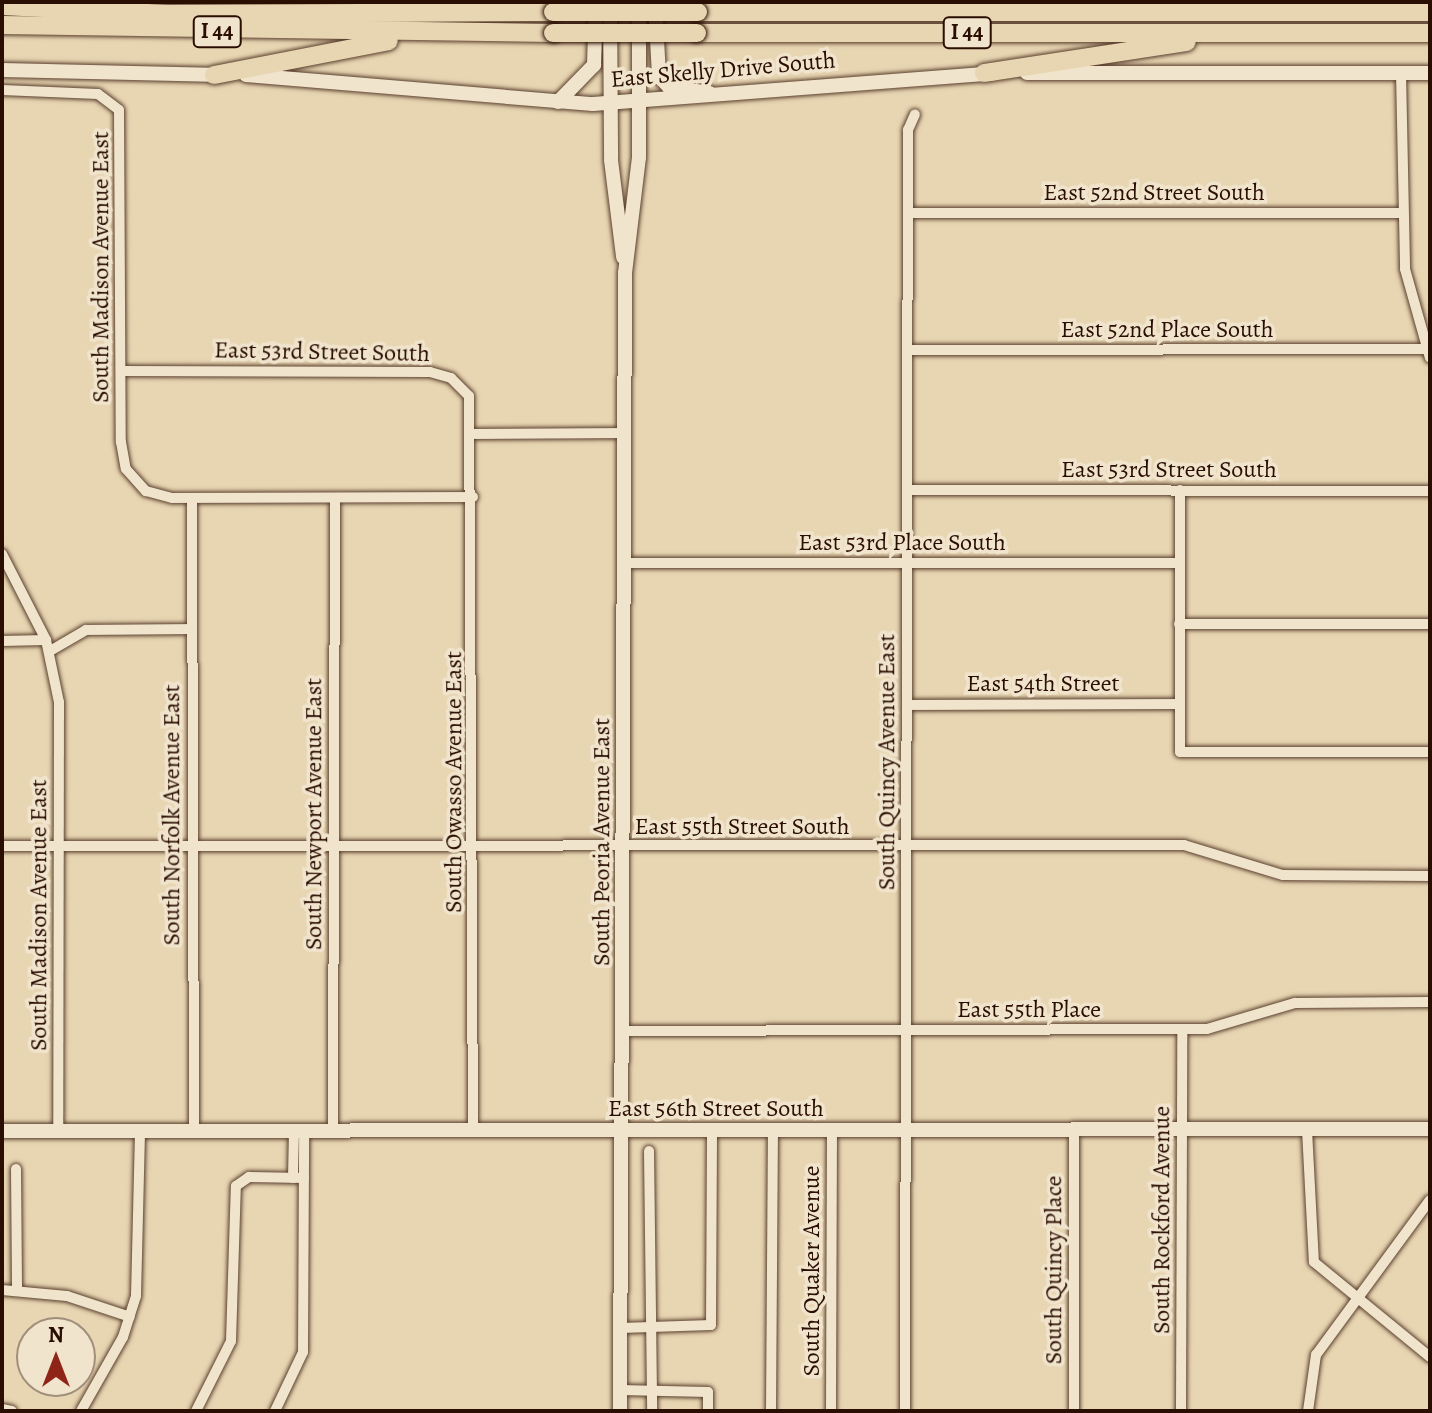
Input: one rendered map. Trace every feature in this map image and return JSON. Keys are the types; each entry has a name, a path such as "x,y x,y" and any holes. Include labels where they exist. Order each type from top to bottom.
{"highway":[{"path":"379,2 447,13"},
{"path":"1233,2 1305,13"},
{"name":"I 44","path":"2,6 447,13 1430,12"},
{"name":"I 44","path":"2,25 431,33 1430,33"},
{"path":"214,75 431,33"},
{"path":"984,73 1237,33"}],"main road":[{"path":"558,102 594,65 596,2"},
{"name":"South Peoria Avenue East","path":"610,2 611,104 625,273"},
{"name":"South Peoria Avenue East","path":"620,1411 625,273 639,103 639,2"},
{"path":"655,2 659,76 669,87 730,97"},
{"name":"East Skelly Drive South","path":"2,70 326,76 558,102 611,104 730,97 984,73 1430,73"},
{"name":"East 56th Street South","path":"2,1131 1430,1129"}],"street":[{"path":"1401,73 1401,213 1407,283 1428,353"},
{"name":"South Madison Avenue East","path":"2,90 98,94 119,110 122,456 146,491 192,498"},
{"name":"South Quincy Avenue East","path":"905,1411 908,130 915,114"},
{"name":"East 52nd Street South","path":"908,213 1401,213"},
{"name":"East 52nd Place South","path":"908,350 1428,353"},
{"name":"East 53rd Street South","path":"121,371 440,373 469,396 475,434"},
{"path":"475,434 624,433"},
{"name":"South Owasso Avenue East","path":"473,1131 475,434"},
{"name":"East 53rd Street South","path":"908,490 1430,491"},
{"path":"1180,490 1180,752 1430,752"},
{"path":"192,498 473,497"},
{"name":"South Norfolk Avenue East","path":"192,498 194,1131"},
{"name":"South Newport Avenue East","path":"333,1131 335,498"},
{"name":"South Madison Avenue East","path":"2,554 48,646 59,702 58,1131"},
{"name":"East 53rd Place South","path":"625,563 1179,563"},
{"path":"1179,624 1430,624"},
{"path":"2,641 48,646 86,630 192,629"},
{"name":"East 54th Street","path":"907,705 1179,704"},
{"name":"East 55th Street South","path":"2,846 1184,845 1283,875 1430,876"},
{"name":"East 55th Place","path":"624,1031 1182,1030 1230,1025 1295,1003 1430,1002"},
{"name":"South Rockford Avenue","path":"1181,1411 1182,1030"},
{"name":"South Quincy Place","path":"1074,1129 1074,1411"},
{"path":"1307,1130 1311,1253 1357,1300 1430,1357"},
{"path":"81,1411 130,1317 138,1276 140,1131"},
{"path":"275,1411 303,1352 299,1131"},
{"path":"621,1328 711,1325 712,1131"},
{"path":"771,1411 773,1131"},
{"name":"South Quaker Avenue","path":"831,1411 832,1131"},
{"path":"649,1151 652,1411"},
{"path":"16,1169 17,1290"},
{"path":"196,1411 231,1341 240,1180 298,1178"},
{"path":"1308,1411 1313,1361 1430,1200"},
{"path":"2,1290 67,1296 130,1317"},
{"path":"620,1390 708,1392 708,1411"},
{"path":"2,1409 12,1411"}]}
